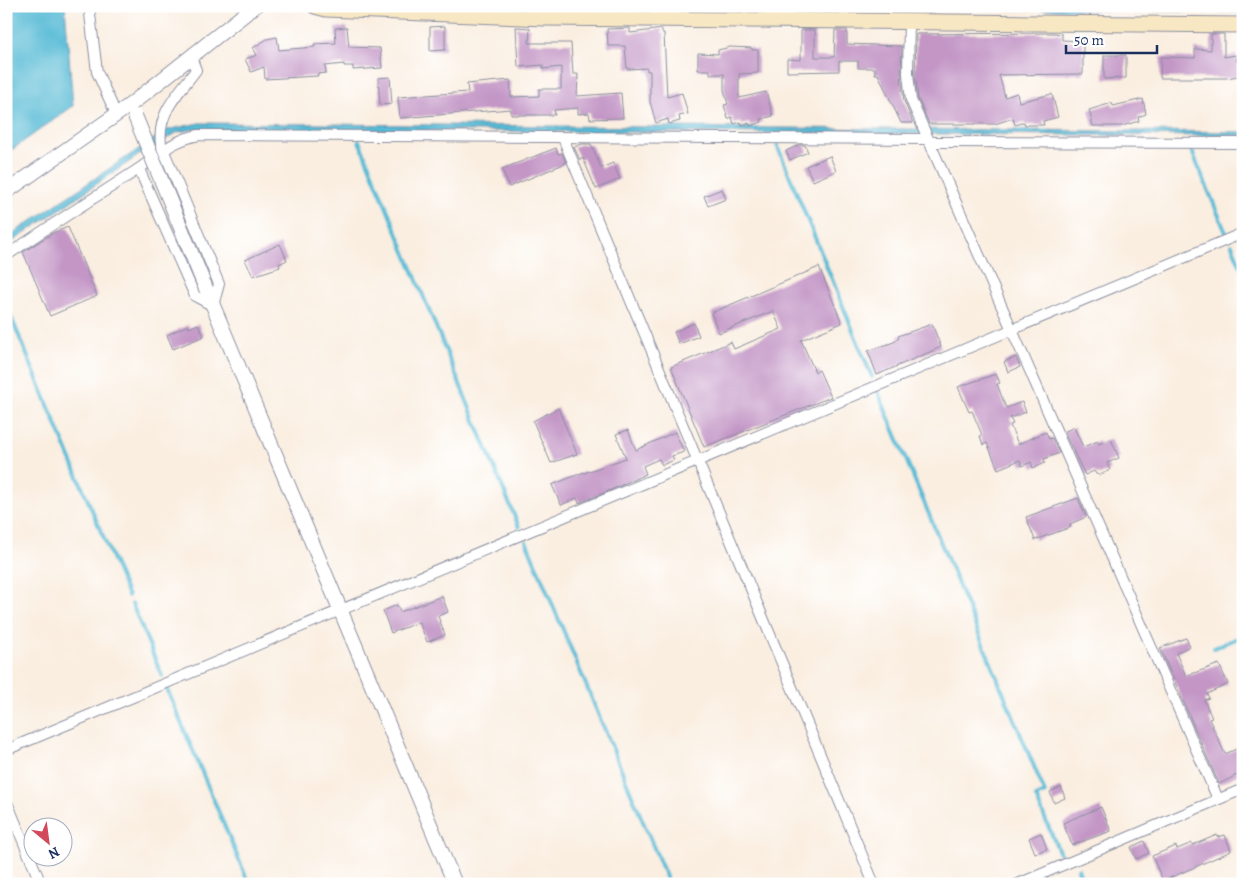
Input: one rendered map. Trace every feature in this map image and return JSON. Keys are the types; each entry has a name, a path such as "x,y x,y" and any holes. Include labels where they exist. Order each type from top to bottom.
{"main road":[{"path":"314,6 326,9 545,18 1243,25"}],"street":[{"path":"90,6 97,72 116,114"},
{"path":"6,192 116,114 133,110 191,57 255,6"},
{"path":"909,21 908,74 911,100 1218,799"},
{"path":"191,57 196,70 168,105 160,132 162,146 220,284 213,306"},
{"path":"133,110 455,884"},
{"path":"6,256 72,210 139,169 162,146 186,137 219,133 563,138 1243,143"},
{"path":"563,138 874,884"},
{"path":"139,169 195,296 213,306"},
{"path":"6,750 1243,233"},
{"path":"1018,884 1243,789"},
{"path":"6,800 41,884"}],"water":[{"path":"6,6 65,6 73,106 6,154"},
{"path":"753,6 1243,6 1243,12"},
{"path":"199,123 1243,132 1243,136 195,129 178,132 139,155 6,246 6,238 167,130"}],"building":[{"path":"445,26 445,50 430,51 430,27"},
{"path":"347,27 349,47 380,48 382,68 353,70 353,66 344,66 344,64 325,66 326,73 317,74 318,76 265,79 264,67 251,72 245,59 257,55 253,48 267,39 277,37 279,50 315,47 314,44 336,43 335,28"},
{"path":"516,27 530,28 529,43 571,43 573,74 578,74 577,96 621,93 623,118 590,119 589,113 578,114 578,108 554,110 555,115 511,115 511,109 400,118 398,97 468,92 467,84 510,80 511,97 539,96 539,89 561,89 561,67 543,69 543,65 518,67"},
{"path":"630,28 630,33 662,29 662,33 664,33 667,97 682,93 688,114 679,116 680,121 669,124 668,119 656,123 650,102 650,71 647,71 647,68 627,69 625,46 608,46 607,29"},
{"path":"801,30 815,30 815,57 834,57 835,30 847,30 847,44 902,46 901,74 904,101 913,123 901,123 878,74 875,74 875,68 858,68 858,61 839,61 839,71 787,72 787,59 801,60"},
{"path":"916,34 1062,34 1062,40 1083,41 1083,74 999,75 1005,97 1017,93 1019,102 1052,94 1058,117 1043,121 1044,125 1025,125 1024,122 1015,125 1013,118 995,124 929,124 918,98 915,74"},
{"path":"1211,34 1224,34 1224,57 1236,55 1237,62 1243,58 1243,75 1227,78 1160,78 1161,57 1195,58 1195,49 1211,50"},
{"path":"730,47 758,50 758,73 739,74 739,98 766,92 773,116 761,119 762,122 750,126 749,123 742,125 741,122 734,124 732,117 728,119 724,105 728,104 724,90 724,74 710,74 710,70 698,70 698,53 718,54 718,50"},
{"path":"1104,55 1126,55 1126,78 1104,79"},
{"path":"390,77 392,104 380,105 378,78"},
{"path":"1143,99 1146,114 1138,117 1139,121 1122,126 1093,126 1089,110 1112,103 1113,106"},
{"path":"582,144 591,144 601,168 613,163 620,179 596,189 583,158 580,160 574,147"},
{"path":"799,145 805,145 808,152 790,160 786,151"},
{"path":"556,148 558,154 562,153 566,163 509,187 502,169"},
{"path":"830,156 836,171 813,181 806,166"},
{"path":"722,189 726,199 708,206 704,196"},
{"path":"68,227 97,296 50,316 23,252 53,233"},
{"path":"280,244 287,260 279,264 280,267 253,276 245,260"},
{"path":"819,267 842,323 801,340 815,372 819,370 831,397 704,447 671,367 731,342 734,349 781,329 773,311 719,333 711,313"},
{"path":"694,323 699,336 679,344 674,332"},
{"path":"198,324 204,336 173,349 167,335 188,325 189,328"},
{"path":"932,324 941,347 877,375 868,351 894,342 899,338 898,336"},
{"path":"1016,357 1020,367 1008,372 1004,362"},
{"path":"996,374 1000,383 997,384 1006,408 1022,402 1026,412 1010,418 1013,424 1010,425 1018,444 1046,432 1049,439 1052,438 1059,453 1044,459 1045,463 1033,468 1031,462 1022,466 1020,460 998,469 987,443 983,445 980,436 982,435 972,411 969,412 958,387"},
{"path":"558,408 577,454 551,463 533,421"},
{"path":"1074,427 1083,447 1098,441 1099,444 1111,439 1119,458 1107,463 1110,470 1100,475 1094,471 1085,475 1064,432"},
{"path":"628,430 636,450 675,432 684,452 672,456 674,460 662,465 659,459 643,466 646,474 606,492 579,503 577,498 561,505 552,485 626,458 616,434"},
{"path":"1078,498 1086,517 1070,524 1071,527 1035,540 1026,517"},
{"path":"442,596 448,612 438,616 445,635 427,642 419,622 391,633 383,611 397,605 400,612"},
{"path":"1186,638 1190,646 1176,653 1186,676 1219,664 1228,684 1207,694 1209,698 1204,700 1212,718 1209,719 1225,754 1243,746 1243,772 1219,784 1160,648"},
{"path":"1061,787 1065,798 1054,803 1050,792"},
{"path":"1101,807 1111,831 1072,845 1063,823"},
{"path":"1041,833 1047,849 1035,853 1029,838"},
{"path":"1217,835 1218,837 1225,835 1231,851 1163,881 1152,856 1176,846 1177,849 1192,843 1193,845"},
{"path":"1144,841 1149,853 1136,859 1131,847"}],"waterway":[{"path":"359,141 519,527"},
{"path":"777,145 872,377"},
{"path":"1191,149 1226,233"},
{"path":"1232,245 1243,272"},
{"path":"6,305 128,596"},
{"path":"878,392 1045,793 1036,797 1060,854"},
{"path":"526,541 669,884"},
{"path":"132,604 162,676"},
{"path":"1214,648 1243,636"},
{"path":"167,689 249,884"},
{"path":"1078,869 1084,884"}]}
